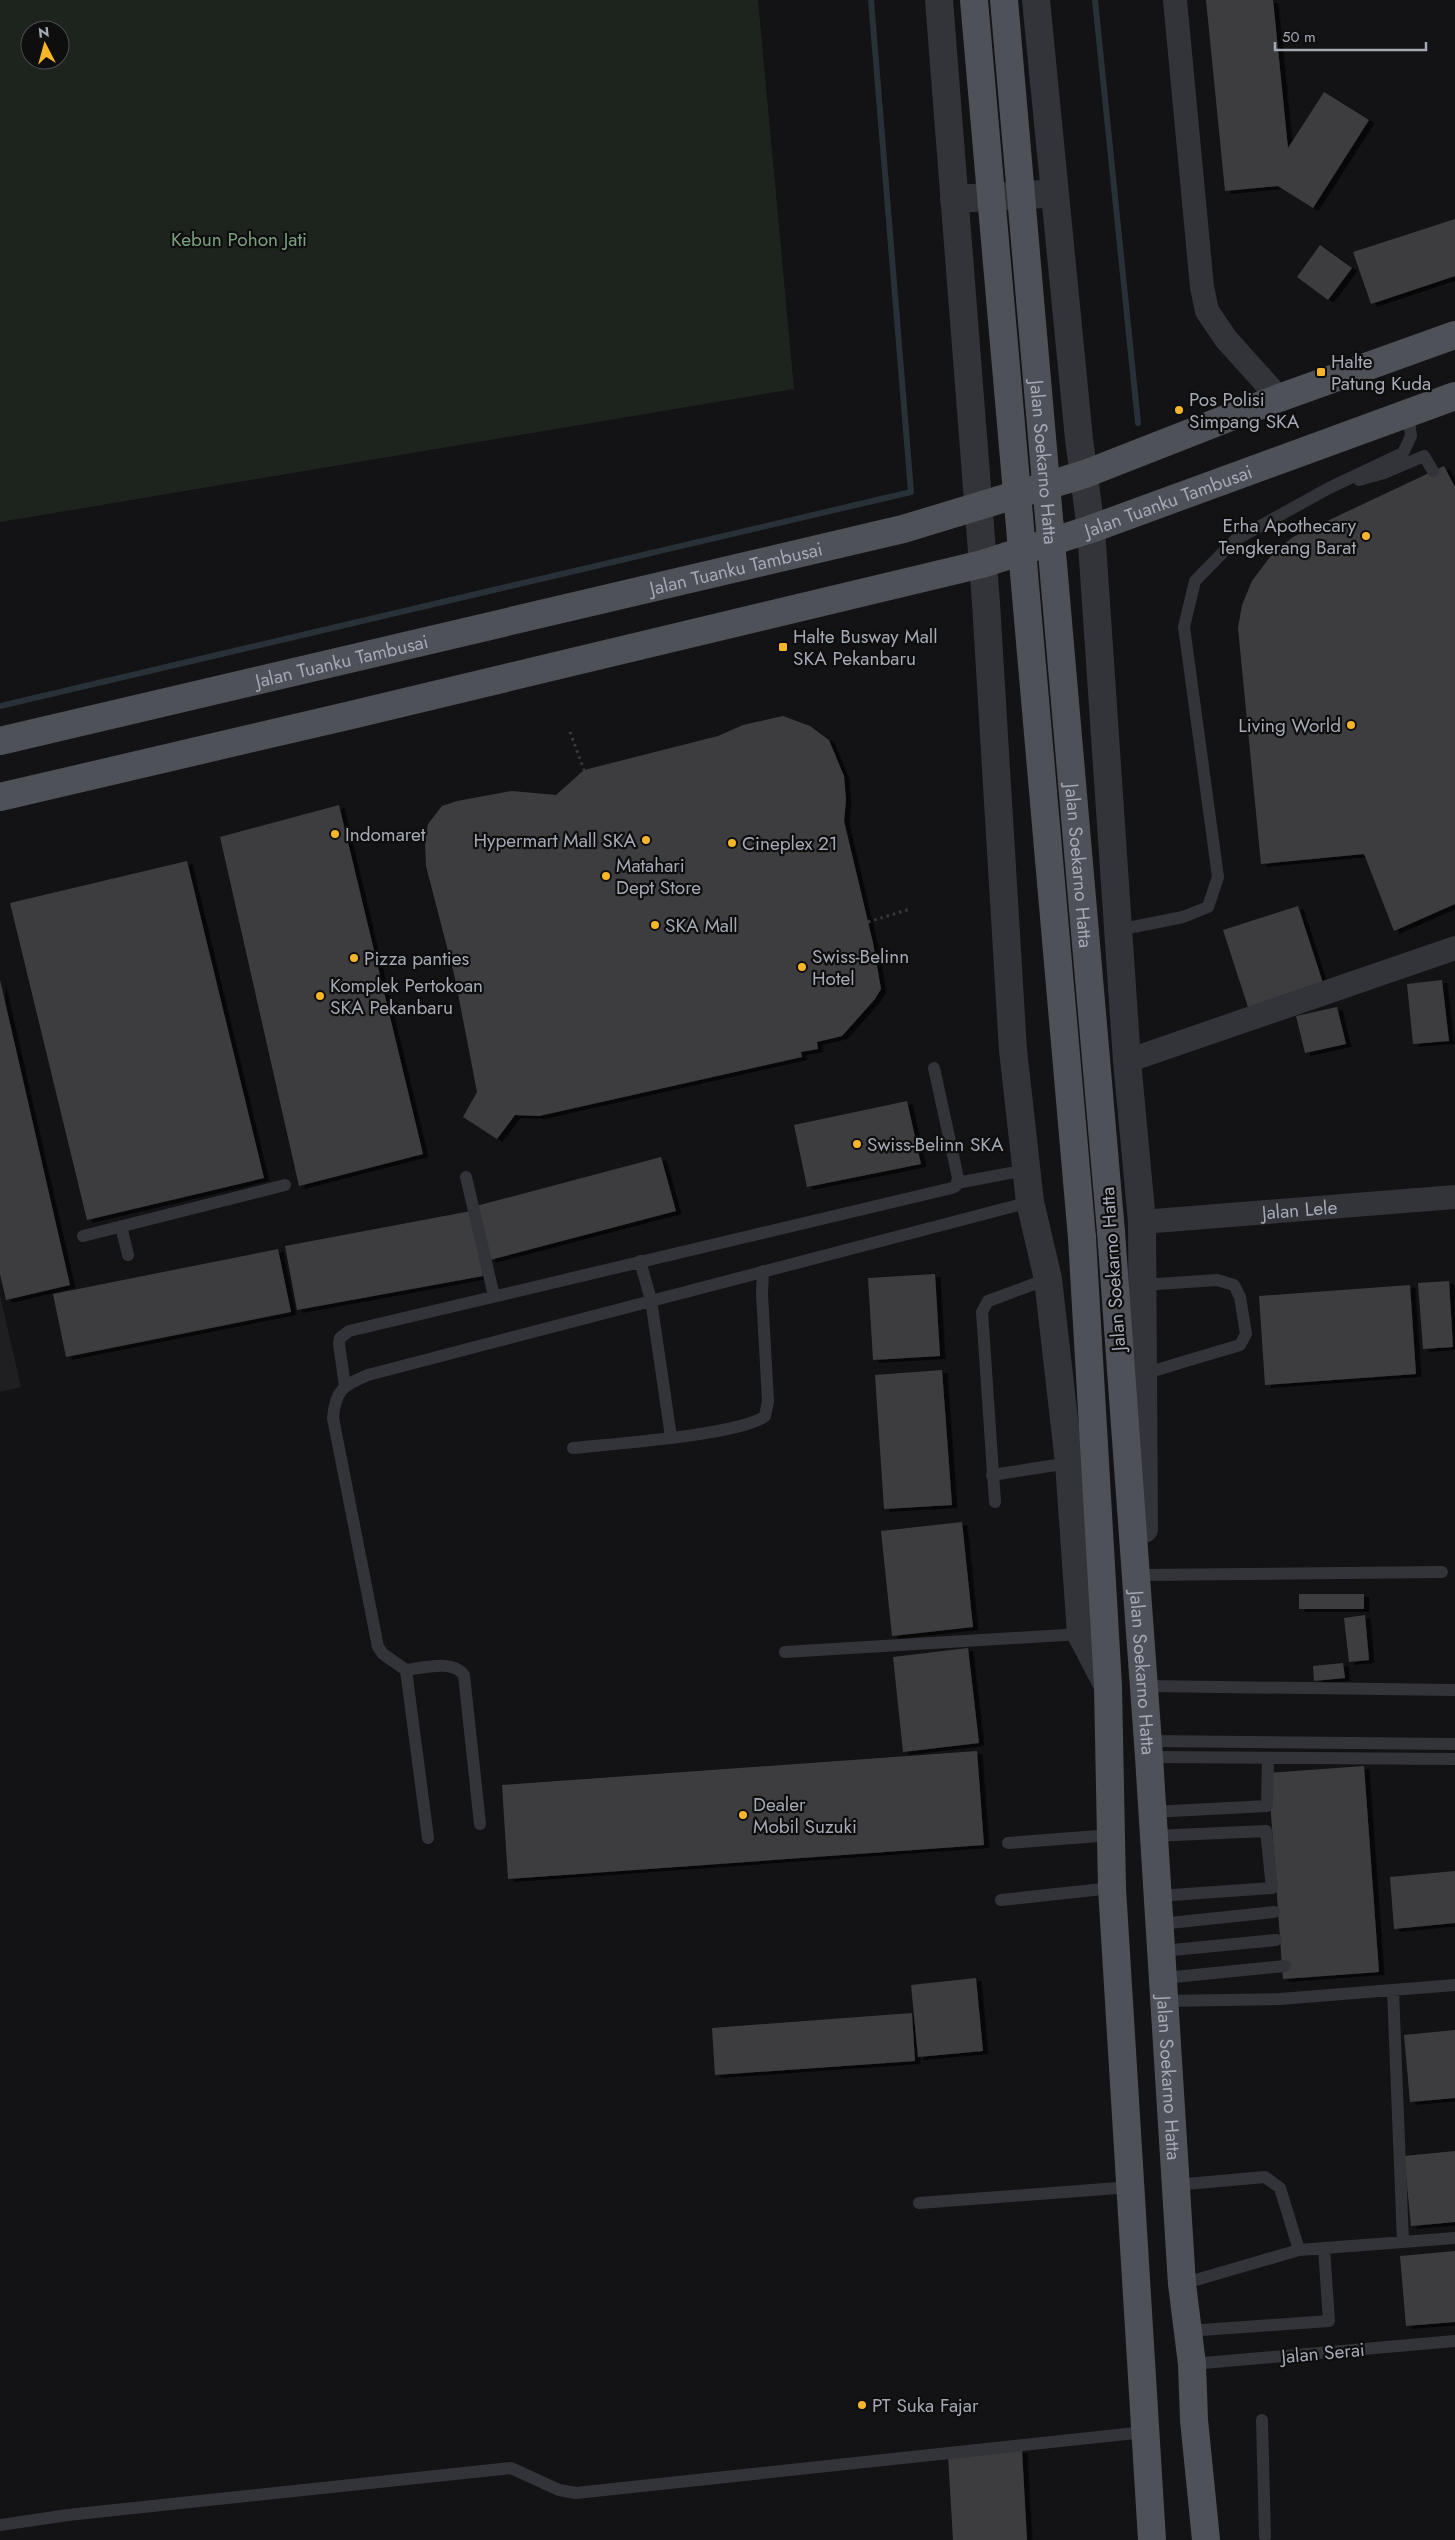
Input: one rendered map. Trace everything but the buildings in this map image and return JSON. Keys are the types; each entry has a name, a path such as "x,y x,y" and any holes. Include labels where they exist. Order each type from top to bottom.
{"main road":[{"name":"Jalan Soekarno Hatta","path":"974,0 1082,1238 1108,1686 1112,1888 1152,2540"},
{"name":"Jalan Soekarno Hatta","path":"1004,0 1111,1232 1162,1951 1182,2284 1192,2364 1194,2420 1206,2540"},
{"name":"Jalan Tuanku Tambusai","path":"0,741 894,531 978,508 1085,474 1279,398 1455,335"},
{"name":"Jalan Tuanku Tambusai","path":"0,797 982,564 1091,528 1455,396"},
{"path":"982,564 1031,519 1085,474"},
{"path":"978,508 1031,519 1091,528"}],"street":[{"name":"Jalan Soekarno Hatta","path":"939,0 982,564 1013,1050 1030,1202 1048,1278 1069,1463 1080,1634 1108,1686"},
{"path":"1036,0 1079,439 1091,528 1127,1061 1142,1222 1144,1686 1147,1738"},
{"path":"1176,0 1202,287 1207,311 1226,339 1279,398"},
{"path":"954,199 1054,193"},
{"path":"1127,1061 1455,948"},
{"name":"Jalan Lele","path":"1142,1222 1455,1197"}],"lane":[{"path":"1118,930 1183,917 1208,907 1218,877 1184,627 1195,581 1235,540 1329,488 1403,453 1411,436 1408,413"},
{"path":"1329,488 1384,473 1424,456 1433,471"},
{"path":"934,1068 957,1183"},
{"path":"345,1386 338,1344 344,1334 494,1296 952,1188 957,1183 1026,1170"},
{"path":"466,1177 494,1296"},
{"path":"83,1236 285,1185"},
{"path":"480,1824 464,1674 459,1668 451,1666 406,1670 383,1654 378,1646 334,1418 337,1394 345,1386 368,1374 1030,1202"},
{"path":"121,1226 128,1255"},
{"path":"640,1261 652,1300 671,1437"},
{"path":"573,1448 671,1437 749,1424 766,1416 768,1401 762,1294 764,1272"},
{"path":"995,1502 982,1312 984,1304 992,1298 1048,1278"},
{"path":"1142,1285 1217,1280 1234,1284 1240,1297 1246,1334 1240,1345 1143,1374"},
{"path":"992,1474 1069,1463"},
{"path":"1144,1576 1442,1572"},
{"path":"785,1652 1080,1634"},
{"path":"406,1670 428,1838"},
{"path":"1144,1686 1455,1690"},
{"path":"1147,1738 1455,1744"},
{"path":"1147,1738 1268,1759 1455,1759"},
{"path":"1153,1824 1267,1806 1268,1759"},
{"path":"1153,1824 1266,1831 1270,1857 1272,1888 1158,1896"},
{"path":"1008,1843 1110,1835"},
{"path":"1001,1900 1112,1888"},
{"path":"1160,1924 1274,1912"},
{"path":"1162,1951 1276,1940"},
{"path":"1164,1989 1285,1966"},
{"path":"1164,1989 1280,1999 1455,1986"},
{"path":"1393,1990 1403,2242"},
{"path":"1175,2185 1266,2177 1280,2188 1299,2250"},
{"path":"919,2203 1131,2187"},
{"path":"1182,2284 1299,2250 1455,2238"},
{"path":"1188,2331 1329,2321 1324,2248"},
{"name":"Jalan Serai","path":"1192,2364 1455,2341"},
{"path":"1262,2420 1265,2537"},
{"path":"0,2525 68,2515 511,2468 559,2490 576,2492 1145,2432"}],"path":[{"path":"570,732 584,770"},
{"path":"868,922 910,909"}],"shaded area":[{"path":"0,1295 21,1387 0,1392"}],"green space":[{"name":"Kebun Pohon Jati","path":"0,0 758,0 794,389 0,522"}],"waterway":[{"path":"0,706 911,492 871,0"},
{"path":"1095,0 1138,423"}],"place":[{"name":"Halte Patung Kuda","path":"1321,372"},
{"name":"Pos Polisi Simpang SKA","path":"1179,410"},
{"name":"Erha Apothecary Tengkerang Barat","path":"1366,536"},
{"name":"Halte Busway Mall SKA Pekanbaru","path":"783,647"},
{"name":"Living World","path":"1351,725"},
{"name":"Indomaret","path":"335,834"},
{"name":"Hypermart Mall SKA","path":"646,840"},
{"name":"Cineplex 21","path":"732,843"},
{"name":"Matahari Dept Store","path":"606,876"},
{"name":"SKA Mall","path":"655,925"},
{"name":"Pizza panties","path":"354,958"},
{"name":"Swiss-Belinn Hotel","path":"802,967"},
{"name":"Komplek Pertokoan SKA Pekanbaru","path":"320,996"},
{"name":"Swiss-Belinn SKA","path":"857,1144"},
{"name":"Dealer Mobil Suzuki","path":"743,1815"},
{"name":"PT Suka Fajar","path":"862,2405"}]}
